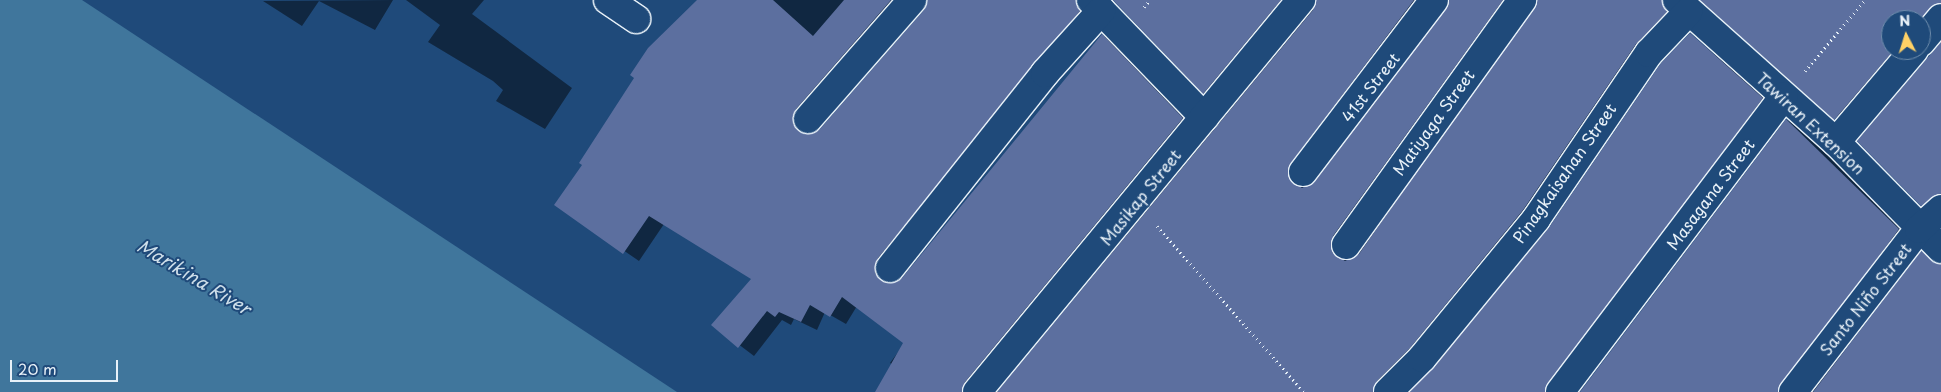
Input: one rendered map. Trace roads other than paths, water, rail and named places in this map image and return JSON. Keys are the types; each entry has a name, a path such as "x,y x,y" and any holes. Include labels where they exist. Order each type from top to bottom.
{"street":[{"path":"608,0 636,19"},
{"path":"808,119 912,0"},
{"name":"Masikap Street","path":"977,392 1135,205 1204,117 1301,0"},
{"name":"41st Street","path":"1303,172 1434,0"},
{"name":"Matiyaga Street","path":"1346,245 1522,0"},
{"path":"890,268 1045,73 1096,5 1204,117"},
{"name":"Tawiran Extension","path":"1682,6 1836,142 1919,229 1941,249"},
{"name":"Pinagkaisahan Street","path":"1388,392 1422,358 1536,219 1682,6"},
{"path":"1931,30 1941,18"},
{"path":"1836,142 1906,60"},
{"name":"Masagana Street","path":"1560,392 1784,96"},
{"name":"Santo Niño Street","path":"1793,392 1919,229 1941,209"}],"water":[{"name":"Marikina River","path":"0,0 82,0 677,392 0,392"}]}
